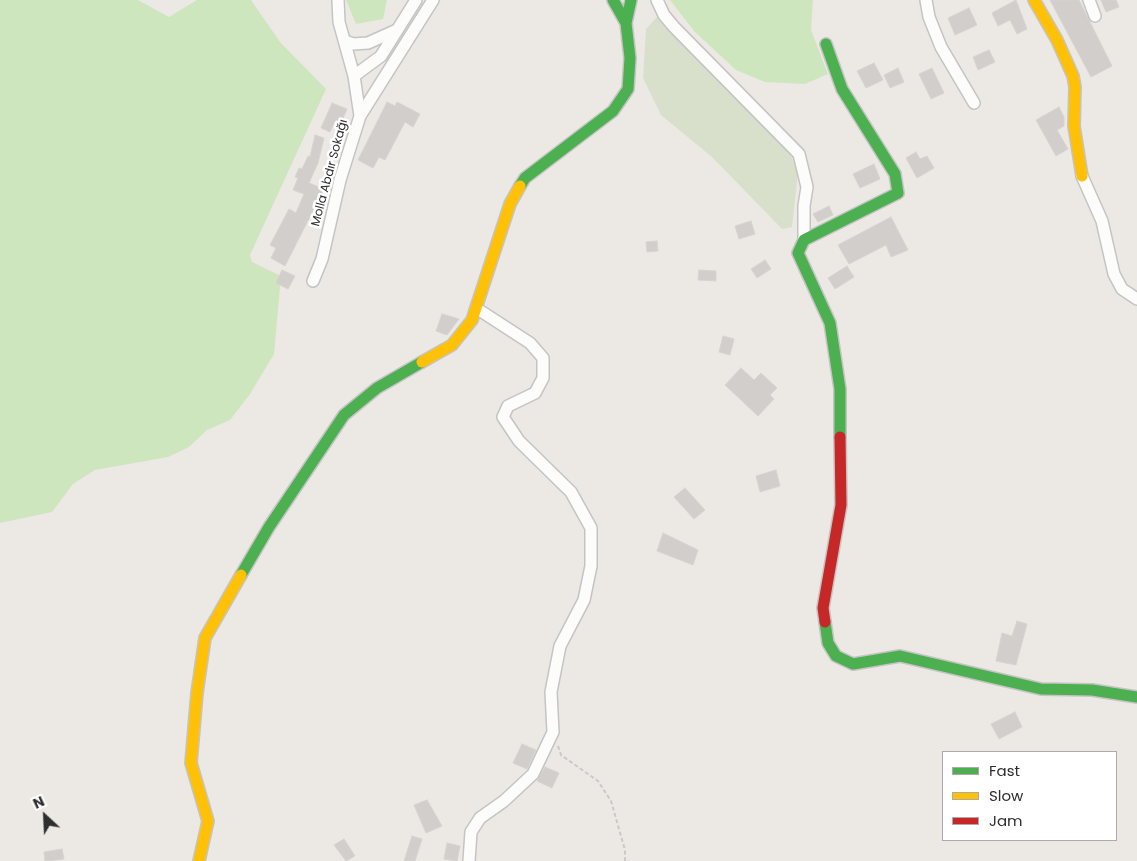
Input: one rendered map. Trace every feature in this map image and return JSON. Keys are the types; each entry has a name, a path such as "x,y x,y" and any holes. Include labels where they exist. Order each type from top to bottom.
{"street":[{"path":"338,0 339,22 354,76 360,116"},
{"path":"354,76 381,56 416,0"},
{"name":"Molla Abdır Sokağı","path":"313,281 324,252 340,180 360,116 433,0"},
{"path":"612,0 626,23"},
{"path":"199,861 208,821 191,763 197,693 205,638 269,527 344,415 377,388 452,345 472,320 510,204 525,178 613,111 628,89 630,58 626,23 631,0"},
{"path":"657,0 664,15 674,27 799,154 808,187 804,206 804,240 798,253 830,323 840,389 841,505 823,608 828,643 836,656 853,664 900,656 1041,689 1092,690 1137,697"},
{"path":"926,0 929,16 941,47 974,103"},
{"path":"1034,0 1057,40 1075,86 1074,126 1082,176 1102,221 1116,279 1122,289 1137,299"},
{"path":"1089,0 1095,16"},
{"path":"345,41 353,44 368,43 397,30"},
{"path":"804,240 898,193 895,174 842,89 826,44"},
{"path":"469,861 471,832 480,818 504,801 533,774 553,732 551,692 560,646 584,600 591,566 591,528 571,492 519,441 503,417 508,406 535,393 543,378 543,358 530,342 476,308"}],"path":[{"path":"553,732 561,755 598,781 611,801 625,850 625,861"}],"green space":[{"path":"0,0 138,0 169,17 197,0 251,0 280,42 326,89 250,255 252,262 281,276 274,354 250,394 230,420 207,430 189,447 168,457 95,470 73,484 52,512 0,523"},
{"path":"346,0 387,0 383,19 356,24"},
{"path":"670,0 813,0 811,30 828,74 805,84 765,82 736,70 695,32"},
{"path":"657,17 790,153 798,173 792,227 782,229 712,157 661,115 643,78 646,29"}],"building":[{"path":"1016,0 1027,29 1017,34 1010,20 998,26 992,13"},
{"path":"1050,0 1079,0 1112,66 1091,77"},
{"path":"1101,0 1116,0 1119,7 1106,12"},
{"path":"969,8 977,25 955,35 948,18"},
{"path":"989,50 995,62 978,70 973,57"},
{"path":"874,63 883,80 866,88 857,71"},
{"path":"898,68 904,82 890,88 884,75"},
{"path":"932,68 944,93 931,99 919,74"},
{"path":"387,102 395,106 397,102 420,114 413,127 405,122 385,160 379,157 373,168 358,160"},
{"path":"332,103 347,109 341,123 336,120 330,132 321,128"},
{"path":"1059,107 1064,117 1064,126 1057,130 1068,149 1056,156 1036,120"},
{"path":"315,135 324,138 318,163 309,183 324,189 285,266 271,258 276,248 270,245 289,209 296,213 304,194 293,190 298,178 295,177 299,168 302,169 308,156 310,157"},
{"path":"916,152 920,159 927,156 934,168 917,178 906,158"},
{"path":"874,164 880,179 860,188 853,174"},
{"path":"829,206 833,215 818,222 813,214"},
{"path":"891,217 908,250 891,257 886,245 849,264 838,245"},
{"path":"751,221 755,234 739,239 735,226"},
{"path":"657,241 658,251 647,252 646,242"},
{"path":"765,260 771,269 757,278 751,269"},
{"path":"847,266 854,277 835,289 828,278"},
{"path":"282,270 295,276 288,289 276,283"},
{"path":"699,270 716,271 716,281 698,280"},
{"path":"442,314 459,319 447,335 436,331"},
{"path":"723,336 734,339 730,355 719,352"},
{"path":"741,368 754,380 761,373 777,388 770,395 774,399 758,416 725,385"},
{"path":"776,470 780,486 760,492 756,476"},
{"path":"685,488 705,510 694,519 674,497"},
{"path":"663,533 698,550 693,565 657,551"},
{"path":"1017,621 1027,624 1016,665 996,661 1002,633 1012,636"},
{"path":"1015,712 1022,727 999,739 991,724"},
{"path":"522,744 536,750 527,769 513,763"},
{"path":"545,767 559,773 552,788 537,781"},
{"path":"427,800 442,826 426,833 414,805"},
{"path":"412,836 422,839 415,861 404,861"},
{"path":"344,839 355,856 346,861 334,845"},
{"path":"447,843 460,846 457,861 444,859"},
{"path":"62,849 64,859 45,861 44,852"}],"traffic: fast":[{"path":"613,0 626,23"},
{"path":"520,186 525,178 613,111 628,89 630,58 626,23 631,0"},
{"path":"826,44 842,89 895,174 898,193 804,240 798,253 830,323 840,389 840,437"},
{"path":"241,575 269,527 344,415 377,388 422,362"},
{"path":"825,622 828,643 836,656 853,664 900,656 1041,689 1092,690 1137,697"}],"traffic: slow":[{"path":"1034,0 1057,40 1073,76 1075,87 1074,126 1082,176"},
{"path":"422,362 452,345 472,320 510,204 520,186"},
{"path":"199,861 208,821 191,763 197,693 205,638 241,575"}],"traffic: jam":[{"path":"825,622 823,608 841,505 840,437"}]}
